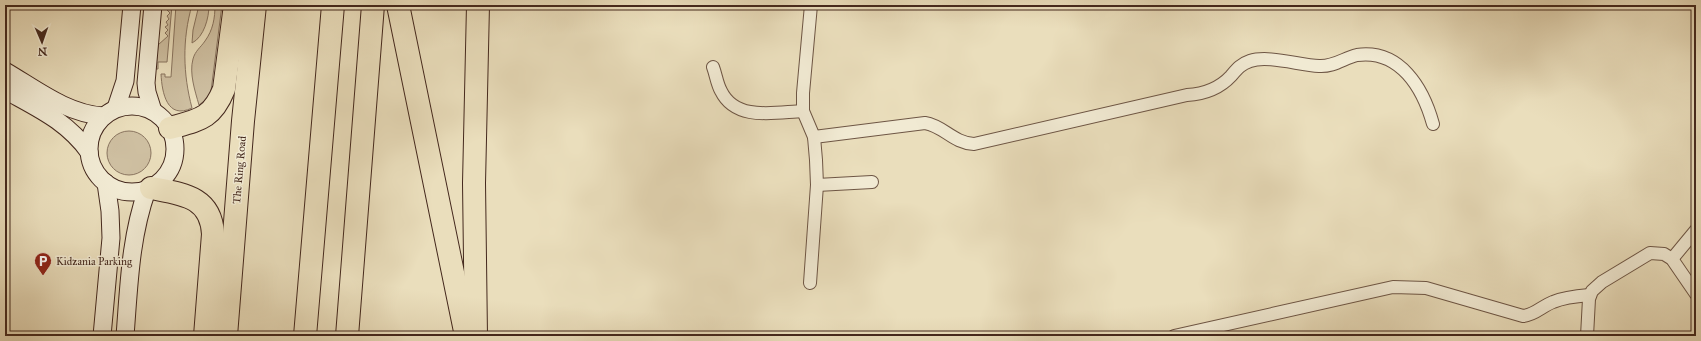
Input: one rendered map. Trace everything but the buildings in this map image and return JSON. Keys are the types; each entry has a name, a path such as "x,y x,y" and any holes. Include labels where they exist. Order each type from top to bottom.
{"highway":[{"path":"170,128 201,118 212,111 219,100 224,88 235,5"},
{"name":"The Ring Road","path":"226,336 243,121 255,5"},
{"path":"305,336 333,5"},
{"path":"348,336 373,5"},
{"path":"398,5 466,336"},
{"path":"476,336 474,183 478,5"},
{"path":"149,189 194,199 202,205 209,214 213,234 205,336"}],"street":[{"path":"89,152 92,132 110,112 125,81 132,5"},
{"path":"153,5 146,83 147,92 154,111"},
{"path":"810,283 817,185 814,137 803,111 803,92 811,5"},
{"path":"814,137 925,123 935,126 962,142 974,144 1187,95 1203,93 1218,86 1241,66 1254,60 1268,59 1323,66 1336,64 1347,58 1365,55 1389,59 1403,68 1418,87 1433,124"},
{"path":"714,67 723,96 745,112 760,114 803,111"},
{"path":"5,71 73,110 93,116 129,106 142,106 154,111 170,128 175,139 176,151 174,162 165,177 149,189 133,192 118,190 106,183 94,170 89,152 76,135 60,121 5,90"},
{"path":"817,185 872,182"},
{"path":"102,336 111,238 110,210 106,183"},
{"path":"125,336 133,240 138,215 149,189"},
{"path":"1672,259 1696,230"},
{"path":"1588,336 1590,295 1602,282 1646,254 1660,252 1672,259 1696,294"},
{"path":"1174,336 1393,287 1426,288 1522,316 1532,314 1551,303 1564,298 1590,295"}],"shaded area":[{"path":"168,5 172,5 167,62 158,62 158,69 156,69 158,45 168,36 165,33 168,30 165,27 168,25 166,22 169,19 167,16 170,13 167,10 170,8"},
{"path":"176,5 192,5 185,44 185,70 192,108 184,111 171,108 165,96 161,74 165,74 165,77 171,77"},
{"path":"199,5 209,5 208,16 203,32 192,43 193,30"},
{"path":"215,5 222,5 211,91 208,98 199,105 193,82 192,64 195,54 208,37 212,28"},
{"path":"125,131 133,131 138,132 145,137 150,144 150,162 145,169 138,174 125,175 117,172 110,165 107,157 107,149 110,141 117,134"}],"place":[{"name":"Kidzania Parking","path":"43,276"}]}
